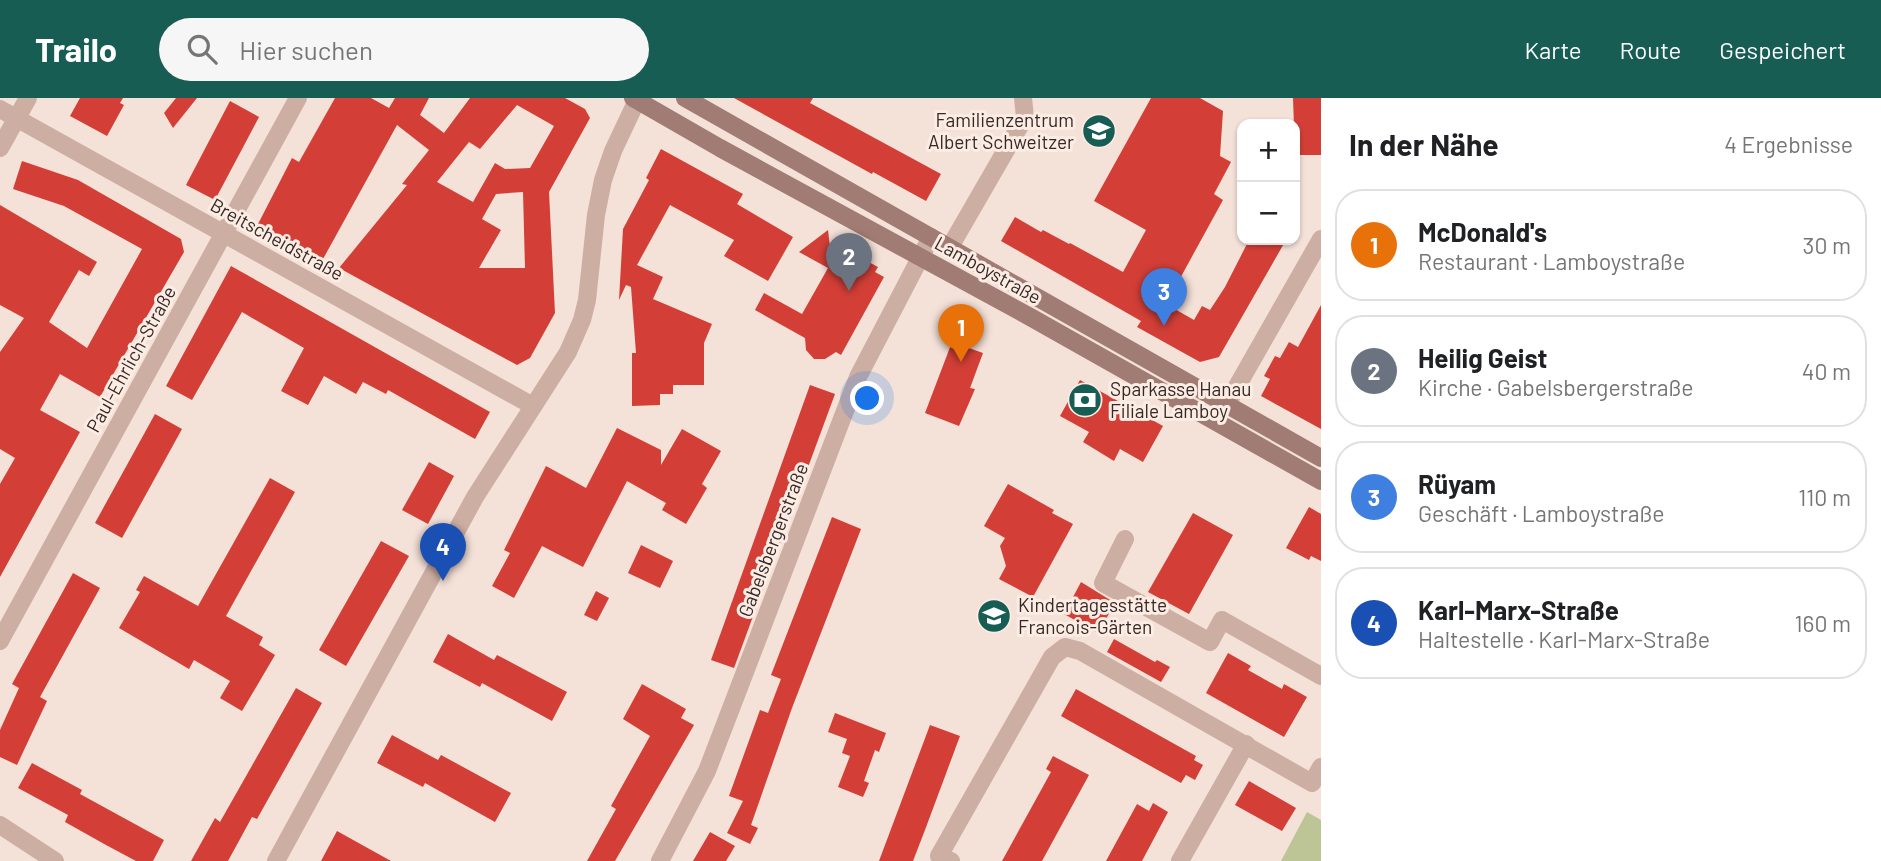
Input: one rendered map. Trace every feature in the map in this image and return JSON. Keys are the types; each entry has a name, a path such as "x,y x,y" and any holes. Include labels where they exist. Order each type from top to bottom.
{"main road":[{"name":"Lamboystraße","path":"685,98 1321,458"},
{"name":"Lamboystraße","path":"636,99 1321,481"}],"street":[{"path":"0,148 28,98"},
{"name":"Paul-Ehrlich-Straße","path":"0,641 298,98"},
{"name":"Lamboystraße","path":"950,247 1025,117 1023,98"},
{"path":"276,861 475,497 568,352 582,320 587,300 599,196 613,151 636,99"},
{"name":"Breitscheidstraße","path":"0,109 533,406"},
{"name":"Gabelsbergerstraße","path":"660,861 707,771 858,377 931,237"},
{"path":"1227,404 1321,239"},
{"path":"1125,539 1102,583 1210,642 1222,620 1321,676"},
{"path":"951,861 939,856 1052,657 1065,648 1080,651 1312,783 1321,767"},
{"path":"1180,861 1246,744"},
{"path":"0,824 55,861"}],"green space":[{"path":"1307,812 1321,820 1321,861 1281,861"}],"building":[{"path":"80,98 123,98 120,103 124,105 107,136 70,116"},
{"path":"176,98 197,98 173,128 164,113"},
{"path":"335,98 371,98 389,108 395,98 429,98 420,115 444,133 470,98 565,98 585,109 590,118 549,192 555,313 530,358 517,365 339,268 407,185 402,184 429,150 397,125 323,259 258,224 292,158 299,162","holes":["517,105 554,126 530,168 505,169 495,163 473,202 437,182 469,142 480,149","523,192 525,268 479,268 501,230 482,219 496,194"]},
{"path":"734,98 813,98 810,103 941,174 926,201"},
{"path":"1151,98 1200,98 1223,111 1220,156 1231,162 1214,194 1223,200 1166,304 1194,320 1202,306 1210,310 1246,245 1283,245 1219,357 1200,362 1137,327 1141,321 1001,241 1015,217 1123,272 1146,230 1094,201"},
{"path":"1293,98 1321,98 1321,155 1300,155 1300,119 1294,119"},
{"path":"230,101 259,117 215,200 186,185"},
{"path":"661,149 743,194 737,204 793,237 768,281 724,256 734,240 670,205 637,265 663,277 653,299 712,324 704,343 704,385 673,385 673,394 660,394 660,405 632,406 632,353 636,353 631,287 626,285 619,300 623,229 649,180 646,178"},
{"path":"22,161 78,180 181,239 184,252 100,397 60,374 40,410 80,432 0,577 0,484 15,458 0,449 0,352 24,318 0,305 0,205 97,262 89,276 79,270 49,322 87,348 142,249 64,206 13,189"},
{"path":"828,230 830,247 851,259 854,254 878,267 875,272 884,277 841,355 836,352 825,359 814,359 806,350 805,338 755,310 764,293 802,314 828,268 799,252"},
{"path":"231,266 490,412 475,439 388,390 386,394 363,382 356,394 324,376 308,405 281,391 304,348 242,312 192,400 166,386"},
{"path":"1321,305 1321,429 1261,396 1270,379 1264,376 1275,356 1280,358 1289,342 1298,347"},
{"path":"952,342 983,353 970,388 975,389 959,426 925,413"},
{"path":"1080,380 1163,426 1143,462 1120,449 1114,461 1083,442 1089,432 1060,416"},
{"path":"810,385 835,394 734,668 711,660"},
{"path":"155,414 182,429 122,538 95,523"},
{"path":"617,428 661,450 661,465 682,429 721,451 702,484 707,488 686,524 662,510 666,503 627,481 583,567 542,546 514,598 492,586 510,553 504,550 546,466 586,488"},
{"path":"429,462 454,476 428,524 402,510"},
{"path":"270,478 295,492 226,616 263,637 259,645 275,655 242,711 220,698 230,681 194,660 189,669 119,628 140,592 136,590 144,576 198,606"},
{"path":"1008,484 1073,524 1033,597 999,579 1006,566 1000,546 1005,538 984,526"},
{"path":"1309,507 1321,514 1321,561 1311,556 1309,560 1286,548"},
{"path":"1193,513 1233,535 1189,614 1148,592"},
{"path":"832,517 861,529 792,708 751,825 758,828 750,844 727,833 743,801 729,796 760,710 768,713 781,679 771,675"},
{"path":"381,541 409,556 346,666 319,650"},
{"path":"641,545 673,561 660,588 628,573"},
{"path":"73,573 100,588 40,697 47,701 17,765 0,757 0,730 19,688 12,684"},
{"path":"1081,582 1115,603 1098,633 1064,614"},
{"path":"596,591 609,598 597,621 584,615"},
{"path":"448,634 494,660 497,655 567,692 552,721 482,683 480,687 433,662"},
{"path":"1114,639 1155,662 1157,660 1170,667 1161,682 1107,652"},
{"path":"1228,653 1251,666 1248,670 1282,689 1284,684 1307,697 1284,737 1206,693"},
{"path":"642,684 686,709 681,718 694,725 615,861 587,861 616,809 611,806 650,736 623,719"},
{"path":"296,688 322,703 257,819 252,817 228,861 191,861 215,818 220,822"},
{"path":"1076,689 1196,756 1194,760 1203,765 1195,780 1186,775 1181,783 1061,716"},
{"path":"835,713 886,733 879,752 875,750 864,781 869,783 863,797 838,787 850,756 842,753 847,739 828,732"},
{"path":"930,725 960,736 925,830 913,861 879,861"},
{"path":"392,735 438,760 441,755 511,793 495,822 425,783 423,787 377,763"},
{"path":"1053,756 1089,775 1042,861 1002,861 1051,772 1046,769"},
{"path":"32,763 82,790 80,794 164,840 153,861 136,861 106,845 65,822 68,815 18,788"},
{"path":"1249,781 1296,808 1282,831 1235,805"},
{"path":"1153,803 1168,812 1142,861 1106,861 1137,804 1149,811"},
{"path":"337,831 391,861 321,861"},
{"path":"710,832 735,846 726,861 693,861"}],"place":[{"name":"Familienzentrum Albert Schweitzer","path":"1099,131"},
{"name":"Heilig Geist","path":"849,291"},
{"name":"Rüyam","path":"1164,326"},
{"name":"McDonald's","path":"961,362"},
{"name":"Sparkasse Hanau Filiale Lamboy","path":"1085,400"},
{"name":"Karl-Marx-Straße","path":"443,581"},
{"name":"Kindertagesstätte Francois-Gärten","path":"994,616"}]}
